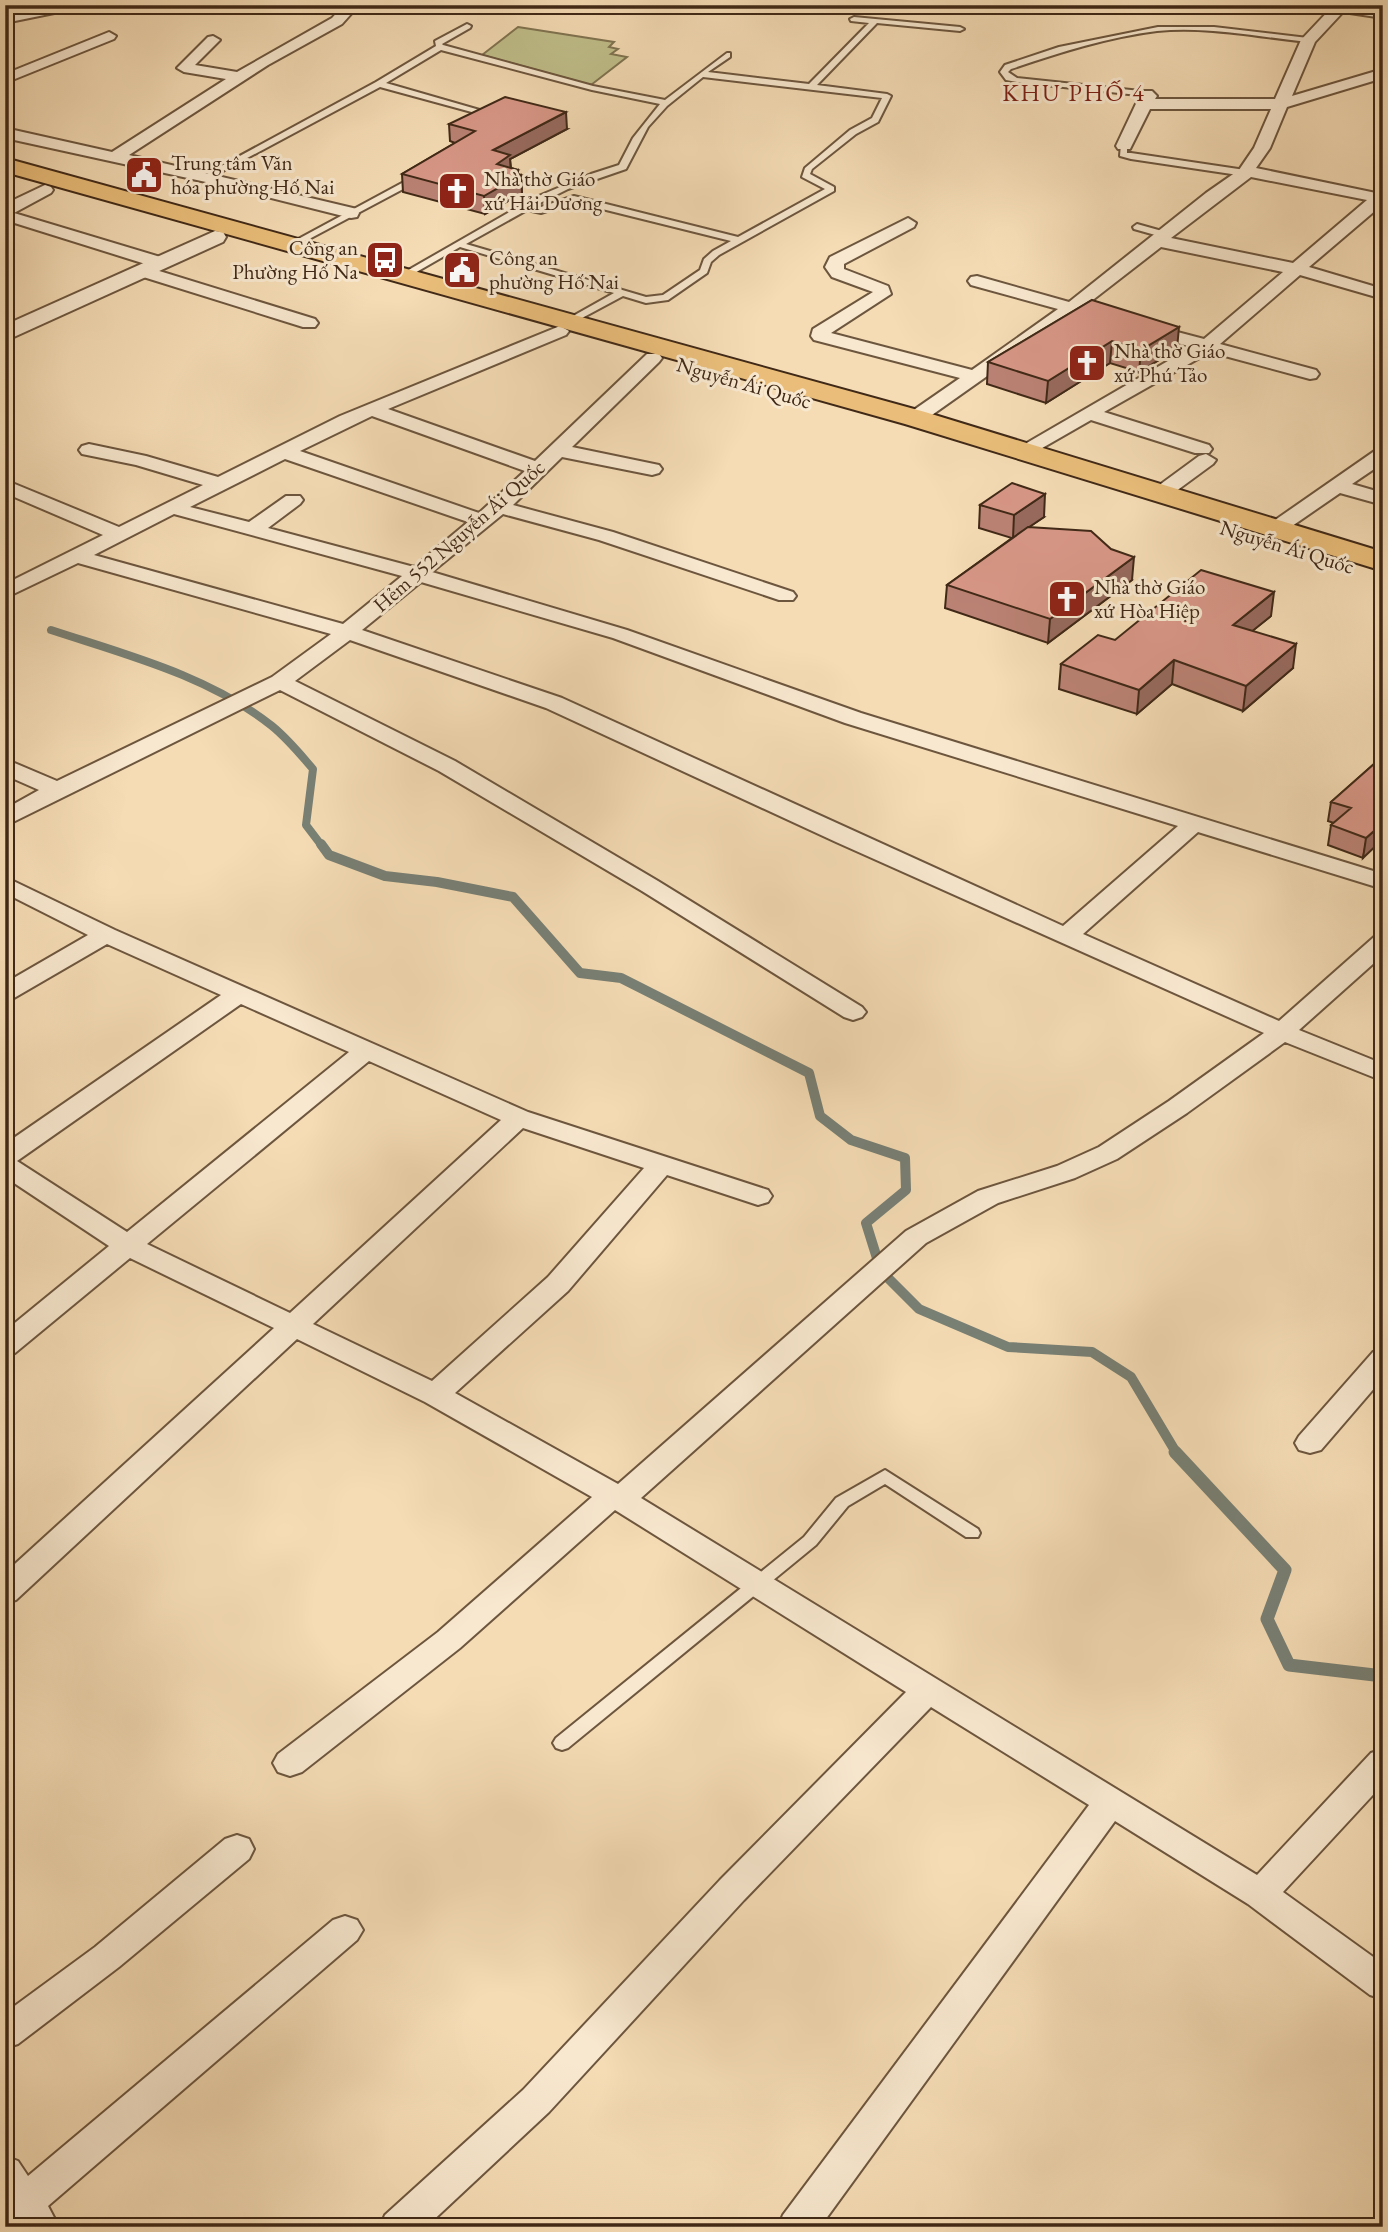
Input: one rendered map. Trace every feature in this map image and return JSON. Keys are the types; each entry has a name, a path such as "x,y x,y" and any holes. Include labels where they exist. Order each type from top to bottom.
{"main road":[{"path":"5,165 121,202"},
{"path":"5,180 45,190 121,202"},
{"name":"Nguyễn Ái Quốc","path":"121,202 215,237 565,327 909,423 1383,576"},
{"name":"Nguyễn Ái Quốc","path":"121,202 293,244 403,276 653,358 909,423 948,428 1383,562"}],"street":[{"path":"5,19 74,5"},
{"path":"114,157 239,78 337,21 352,5"},
{"path":"909,423 1072,308 1246,172 1262,148 1308,40 1342,7 1383,14"},
{"path":"5,79 109,36"},
{"path":"213,40 184,68 239,78"},
{"path":"1124,146 1146,99 1281,104 1383,74"},
{"path":"5,133 205,177 351,213"},
{"path":"1246,172 1381,196"},
{"path":"5,213 45,190"},
{"path":"1023,451 1208,346 1381,196"},
{"path":"5,213 309,323"},
{"path":"908,223 836,261 834,267 838,274 882,290 881,294 819,333 820,336 977,377"},
{"path":"5,334 215,237"},
{"path":"1163,238 1296,269 1382,295"},
{"path":"977,281 1097,315"},
{"path":"1121,322 1310,374"},
{"path":"5,592 372,410 565,327"},
{"name":"Hẻm 552 Nguyễn Ái Quốc","path":"251,696 280,682 347,632 483,521 653,358"},
{"path":"372,410 538,470"},
{"path":"1090,414 1204,455 1161,493"},
{"path":"89,450 139,460 220,484"},
{"path":"557,450 652,469"},
{"path":"284,452 483,521"},
{"path":"1275,529 1383,454"},
{"path":"5,486 121,535"},
{"path":"1338,486 1383,499"},
{"path":"253,529 293,500"},
{"path":"499,507 606,537 786,596"},
{"path":"173,508 418,574 620,634 853,718 1383,882"},
{"path":"78,556 347,632 554,703 1066,936 1282,1032 1383,1073"},
{"path":"280,682 447,766 650,886 853,1012"},
{"path":"5,819 57,790 251,696"},
{"path":"5,766 57,790"},
{"path":"1066,936 1195,824"},
{"path":"5,884 106,935 519,1118 758,1196"},
{"path":"5,993 106,935"},
{"path":"290,1763 449,1640 916,1237 988,1197 1066,1172 1108,1153 1178,1107 1282,1032 1383,942"},
{"path":"5,1157 239,994"},
{"path":"5,1346 366,1051"},
{"path":"5,1591 294,1328 519,1118"},
{"path":"5,1165 127,1245 435,1395 616,1498 757,1582 1260,1894 1383,1984"},
{"path":"435,1395 558,1284 660,1166"},
{"path":"1310,1443 1383,1359"},
{"path":"399,2227 536,2101 732,1890 928,1690"},
{"path":"1260,1894 1383,1762"},
{"path":"797,2227 1110,1802"},
{"path":"5,2033 107,1957 237,1849"},
{"path":"23,2201 126,2119 345,1930"}],"lane":[{"path":"854,19 960,29"},
{"path":"811,87 875,21"},
{"path":"440,47 438,43 467,26"},
{"path":"1146,99 1017,80 1009,78 1004,72 1008,67 1062,49 1158,29 1214,29 1308,40"},
{"path":"205,177 379,84 440,47 592,88 665,103"},
{"path":"403,276 591,175 623,167 634,139 665,103 727,55"},
{"path":"461,244 646,300 665,298 704,271 707,261 738,240 831,189 805,175 809,168 853,132 875,120 887,96 701,74"},
{"path":"379,84 487,115"},
{"path":"1124,146 1123,154 1132,156 1246,172"},
{"path":"293,244 402,186"},
{"path":"527,207 541,210 574,199 738,240"},
{"path":"1137,227 1163,238"},
{"path":"565,327 622,292"},
{"path":"562,1743 810,1541 842,1502 885,1476 972,1533"}],"shaded area":[{"path":"518,27 614,42 609,47 618,49 611,54 627,57 591,85 482,55"}],"building":[{"path":"505,97 566,112 493,150 510,155 497,164 518,170 513,173 521,175 484,196 402,174 475,131 449,124"},
{"path":"1092,300 1179,327 1141,350 1112,341 1048,381 988,362"},
{"path":"1012,483 1045,494 1014,515 980,505"},
{"path":"1028,527 1091,531 1111,549 1134,557 1050,619 947,585"},
{"path":"1201,570 1274,592 1233,625 1296,644 1246,686 1174,660 1139,690 1061,664 1098,635 1115,640"},
{"path":"1383,756 1383,823 1366,838 1331,825 1351,808 1331,802"}],"waterway":[{"path":"51,630 138,658 194,680 222,693 272,726 313,769 306,825 322,846"},
{"path":"321,844 329,855 385,876 437,882 513,897 580,973 621,978 809,1073 820,1116 851,1140 905,1158 906,1190 866,1223 881,1271 919,1309 1008,1347 1092,1352 1131,1377 1177,1454"},
{"path":"1175,1452 1285,1570 1267,1619 1289,1665 1383,1676"}],"place":[{"name":"Trung tâm Văn hóa phường Hố Nai","path":"144,175"},
{"name":"Nhà thờ Giáo xứ Hải Dương","path":"457,191"},
{"name":"Công an Phường Hố Na","path":"385,260"},
{"name":"Công an phường Hố Nai","path":"462,270"},
{"name":"Nhà thờ Giáo xứ Phú Tảo","path":"1087,363"},
{"name":"Nhà thờ Giáo xứ Hòa Hiệp","path":"1067,599"}],"district":[{"name":"KHU PHỐ 4","path":"1074,93"}]}
